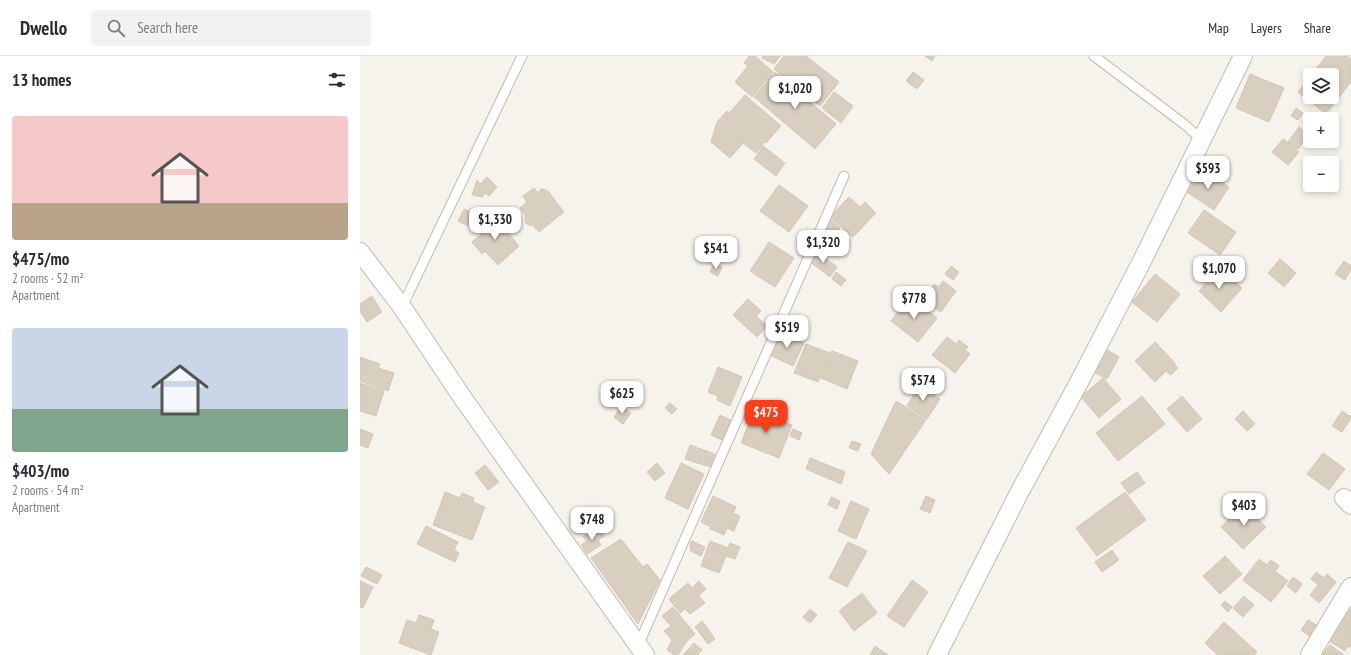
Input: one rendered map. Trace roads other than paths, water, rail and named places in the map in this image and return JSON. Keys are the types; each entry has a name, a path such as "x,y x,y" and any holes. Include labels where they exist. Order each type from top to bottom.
{"street":[{"path":"937,655 1018,495 1142,261 1243,56"},
{"path":"360,252 402,307 462,397 641,651"},
{"path":"1310,655 1351,587"}],"lane":[{"path":"402,307 522,56"},
{"path":"1094,56 1184,124 1202,140"},
{"path":"641,651 844,176"}]}
